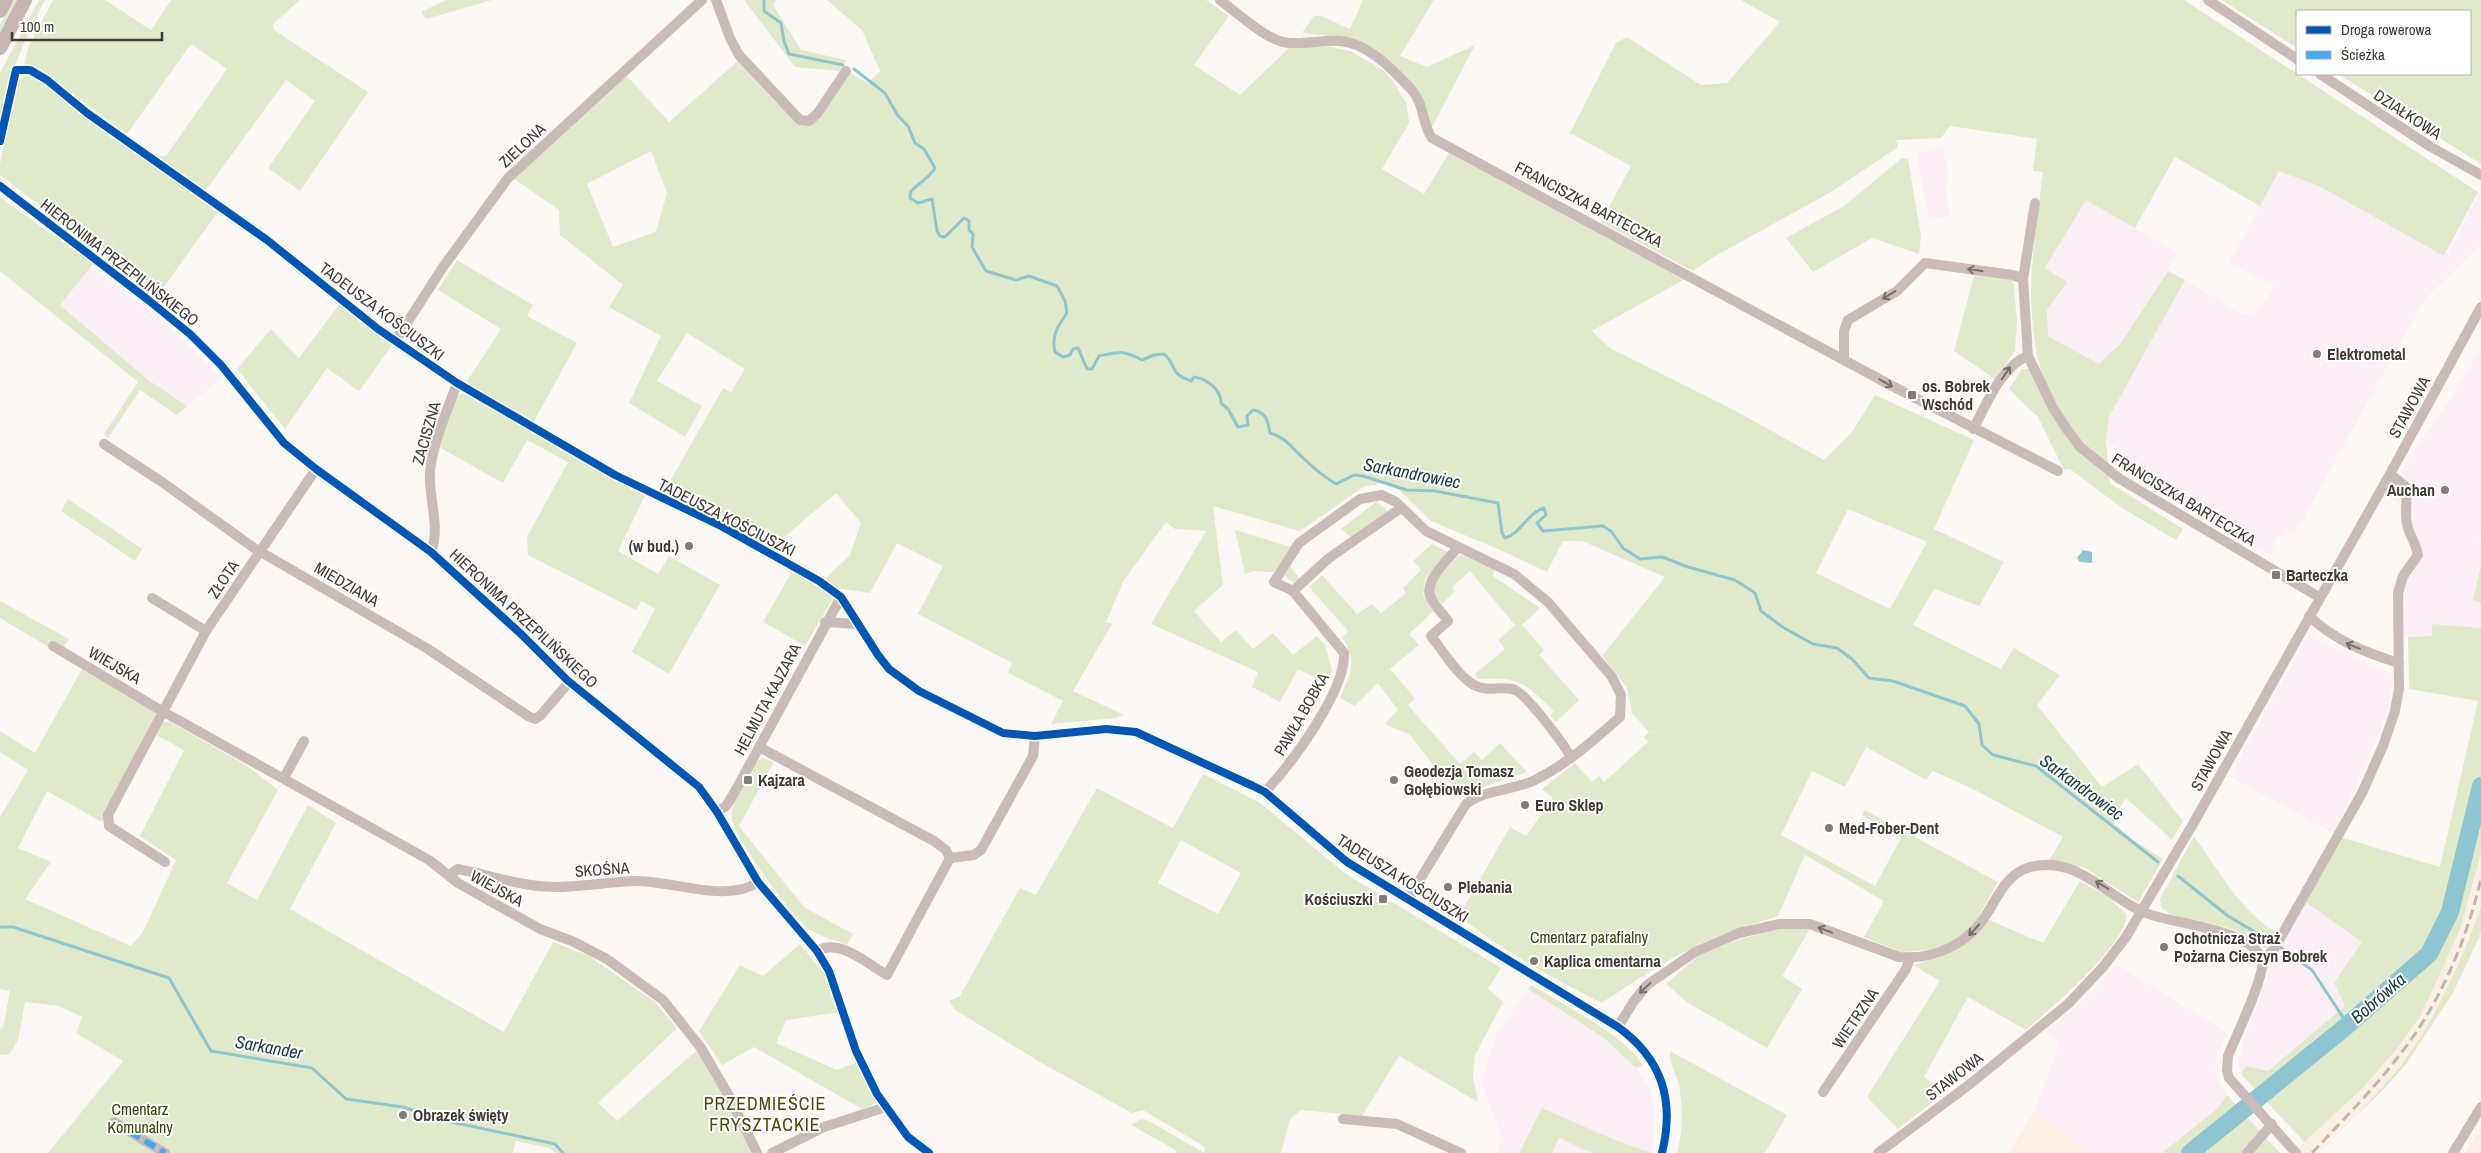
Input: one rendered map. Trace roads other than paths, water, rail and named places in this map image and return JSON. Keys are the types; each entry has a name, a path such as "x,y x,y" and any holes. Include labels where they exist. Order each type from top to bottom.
{"highway":[{"path":"0,11 6,0"},
{"path":"0,48 25,0"}],"street":[{"name":"ZIELONA","path":"396,340 443,267 508,178 702,0"},
{"path":"716,0 730,38 739,55 800,120 810,121 817,114 846,71"},
{"name":"FRANCISZKA BARTECZKA","path":"1220,0 1269,36 1283,42 1340,41 1353,44 1374,55 1413,91 1425,113 1429,133 1432,138 1973,429 2058,471"},
{"path":"2208,0 2296,58"},
{"name":"TADEUSZA KOŚCIUSZKI","path":"0,141 16,70 30,70 47,80 87,113 267,240 358,314 457,383 615,475 768,552 819,581 841,597 857,624 889,668 919,691 1003,733 1035,736 1106,729 1136,732 1265,792 1333,852 1618,1027 1649,1055 1664,1090 1668,1125 1662,1153"},
{"name":"DZIAŁKOWA","path":"2322,75 2432,148 2481,175"},
{"name":"HIERONIMA PRZEPILIŃSKIEGO","path":"0,186 147,298 190,334 222,365 275,433 316,469 431,552 522,634 569,682 698,788 717,812 758,882 817,951 829,972 841,1002 856,1051 886,1107 908,1137 928,1153"},
{"path":"1973,429 2008,369 2018,360 2028,356 2023,279 2035,203"},
{"path":"1844,358 1844,331 1848,320 1897,291 1925,263 2013,275 2023,279"},
{"name":"STAWOWA","path":"1878,1153 1970,1084 2068,1004 2104,967 2142,912 2390,474 2481,307"},
{"name":"FRANCISZKA BARTECZKA","path":"2028,356 2053,408 2080,448 2098,464 2149,498 2319,597"},
{"name":"ZACISZNA","path":"431,552 435,536 429,490 430,470 438,436 457,383"},
{"name":"MIEDZIANA","path":"104,444 260,550 428,649 528,716 535,719 541,715 569,682"},
{"name":"ZŁOTA","path":"162,710 206,631 316,469"},
{"path":"2262,961 2276,944 2362,792 2383,746 2395,710 2399,689 2398,593 2403,576 2418,555 2416,545 2407,528 2405,515 2406,487 2390,474"},
{"name":"PAWŁA BOBKA","path":"1265,792 1287,767 1301,746 1340,681 1344,664 1344,653 1293,592 1274,582 1299,543 1360,500 1382,495 1396,502 1401,508"},
{"path":"1293,592 1329,558 1401,508 1426,531 1514,574 1548,602 1612,678 1621,695 1620,717 1571,758 1534,781 1478,795 1466,804 1408,899"},
{"path":"1458,547 1431,582 1429,589 1430,598 1448,621 1431,636 1466,679 1475,686 1488,690 1505,688 1517,691 1564,743 1571,758"},
{"name":"HELMUTA KAJZARA","path":"717,812 726,806 841,597"},
{"path":"152,598 206,631"},
{"path":"2309,616 2324,630 2341,641 2399,662"},
{"path":"826,622 857,624"},
{"name":"WIEJSKA","path":"53,646 162,710 429,860 458,883 540,929 572,941 607,959 663,1000 701,1048 729,1096 757,1153"},
{"path":"162,710 108,815 109,826 165,862"},
{"path":"950,858 974,856 981,850 1033,756 1035,736"},
{"path":"284,778 304,741"},
{"path":"759,747 934,841 946,850 950,858"},
{"path":"817,951 825,947 838,946 887,974 950,858"},
{"path":"1618,1027 1634,1001 1648,985 1695,952 1739,933 1780,924 1810,924 1899,957 1910,958 1942,952 1965,939 1978,926 2007,879 2031,867 2054,866 2081,874 2142,912 2190,926 2235,935 2258,950 2262,961 2260,979 2227,1062 2228,1075 2238,1089 2272,1124 2296,1153"},
{"name":"SKOŚNA","path":"448,875 458,869 554,887 637,881 713,890 742,890 758,882"},
{"name":"WIETRZNA","path":"1823,1092 1906,969 1910,958"},
{"path":"2453,1153 2481,1106"},
{"path":"772,1153 824,1127 886,1107"},
{"path":"1342,1119 1397,1124 1461,1153"},
{"path":"114,1122 165,1153"},
{"path":"2247,1153 2272,1124"}],"water":[{"path":"2083,550 2092,552 2092,563 2080,562 2077,558"}],"waterway":[{"name":"Sarkandrowiec","path":"764,0 764,11 781,23 784,41 789,54 843,65"},
{"name":"Sarkandrowiec","path":"854,69 885,93 898,116 908,126 915,143 924,149 935,168 928,177 911,191 910,198 918,203 932,199 937,231 940,236 945,237 964,218 969,221 969,230 973,234 972,247 986,271 1016,280 1029,276 1057,286 1065,301 1067,313 1056,331 1054,346 1055,352 1063,357 1070,355 1073,349 1078,348 1087,369 1092,369 1099,356 1121,353 1142,360 1154,355 1164,354 1179,375 1191,381 1194,377 1199,378 1208,382 1216,389 1221,403 1228,409 1238,427 1248,425 1247,416 1253,410 1261,413 1267,421 1270,433 1284,440 1313,468 1336,484 1354,475 1363,476 1407,490 1435,491 1498,503 1502,533 1505,538 1516,532 1533,514 1544,508 1546,515 1537,523 1543,531 1603,526 1611,531 1623,548 1640,559 1662,557 1688,567 1735,580 1755,593 1761,611 1784,628 1813,644 1837,648 1852,659 1869,678 1893,681 1965,706 1979,724 1982,745 1993,755 2036,766 2158,862"},
{"name":"Bobrówka","path":"2190,1153 2343,1029 2429,954 2450,912 2481,786"},
{"name":"Sarkandrowiec","path":"2178,876 2228,916 2280,947 2312,970 2348,1025"},
{"name":"Sarkander","path":"0,927 13,927 169,978 211,1051 312,1068 346,1099 403,1107 442,1120 555,1144 563,1153"}],"railway":[{"path":"2312,1153 2388,1070 2426,1017 2459,950 2481,879"}],"place":[{"name":"Elektrometal","path":"2317,354"},
{"name":"os. Bobrek Wschód","path":"1912,395"},
{"name":"Auchan","path":"2445,490"},
{"name":"(w bud.)","path":"689,546"},
{"name":"Barteczka","path":"2276,575"},
{"name":"Kajzara","path":"748,780"},
{"name":"Geodezja Tomasz Gołębiowski","path":"1394,780"},
{"name":"Euro Sklep","path":"1525,805"},
{"name":"Med-Fober-Dent","path":"1829,828"},
{"name":"Plebania","path":"1448,887"},
{"name":"Kościuszki","path":"1383,899"},
{"name":"Ochotnicza Straż Pożarna Cieszyn Bobrek","path":"2164,947"},
{"name":"Kaplica cmentarna","path":"1534,961"},
{"name":"Obrazek święty","path":"403,1115"}],"district":[{"name":"PRZEDMIEŚCIE FRYSZTACKIE","path":"765,1113"}],"park label":[{"name":"Cmentarz parafialny","path":"1589,937"},
{"name":"Cmentarz Komunalny","path":"140,1118"}]}
